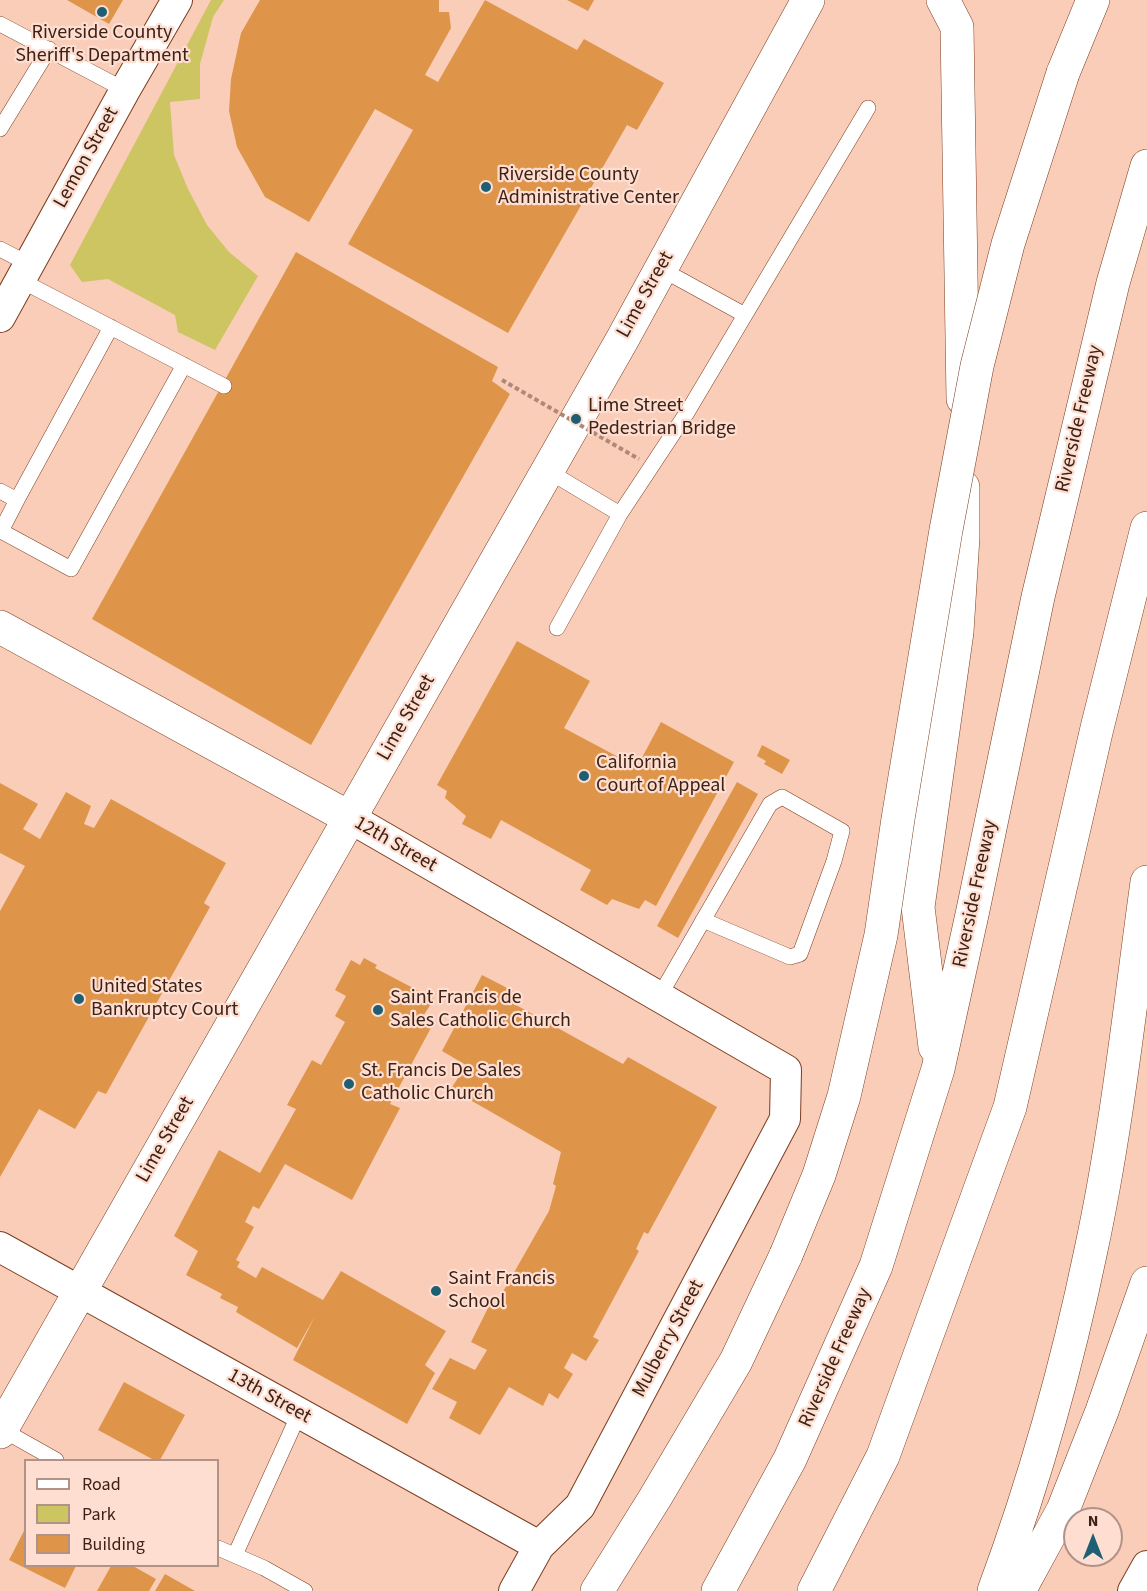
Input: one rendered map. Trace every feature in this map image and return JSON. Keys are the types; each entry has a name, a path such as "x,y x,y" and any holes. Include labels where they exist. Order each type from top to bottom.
{"main road":[{"name":"Lime Street","path":"1,1431 548,471 808,0"},
{"path":"938,1069 918,907 957,632 963,537 963,334 957,27 943,0"},
{"path":"597,1591 656,1498 736,1361 786,1255 819,1175 844,1096 881,935 927,646 977,366 1008,244 1063,73 1093,0"},
{"name":"Riverside Freeway","path":"718,1591 790,1459 876,1266 938,1069 1038,597 1113,283 1147,166"},
{"path":"814,1591 883,1456 1010,1107 1097,728 1147,528"},
{"name":"12th Street","path":"0,627 350,818"},
{"path":"994,1591 1012,1542 1058,1392 1092,1249 1109,1148 1147,882"},
{"path":"1019,1591 1063,1510 1102,1411 1147,1283"}],"street":[{"name":"Lemon Street","path":"0,317 177,0"},
{"name":"12th Street","path":"350,818 786,1070"},
{"name":"Mulberry Street","path":"513,1591 539,1546 580,1506 785,1119 786,1070"},
{"name":"13th Street","path":"0,1247 539,1546"},
{"path":"1133,1591 1147,1566"}],"lane":[{"path":"0,24 125,90"},
{"path":"0,129 49,49"},
{"path":"557,628 620,514 688,411 868,108"},
{"path":"0,249 24,272 111,327 224,386"},
{"path":"661,269 745,315"},
{"path":"111,327 1,531 71,569 184,365"},
{"path":"548,471 620,514"},
{"path":"0,491 17,500"},
{"path":"659,997 703,920 770,804 782,797 842,831 834,861 800,954 789,957 703,920"},
{"path":"235,1555 299,1414"},
{"path":"1,1431 52,1459"},
{"path":"219,1548 264,1568 305,1591"}],"path":[{"path":"502,380 639,459"}],"green space":[{"path":"211,0 224,0 213,17 200,64 200,99 170,102 174,155 188,189 207,225 229,252 258,276 215,350 178,332 175,315 108,279 82,282 70,265"}],"building":[{"name":"Riverside County Sheriff's Department","path":"67,0 123,0 109,24"},
{"name":"Riverside County Administrative Center","path":"260,0 439,0 439,12 449,12 451,28 425,75 438,82 485,0 577,50 584,39 664,83 637,130 627,125 508,333 348,244 413,130 375,109 309,222 265,197 237,147 229,111 231,79 241,33"},
{"path":"567,0 594,0 588,11"},
{"path":"296,252 498,367 492,381 510,394 311,745 92,619"},
{"name":"California Court of Appeal","path":"517,641 590,681 564,728 637,767 661,722 734,762 656,906 645,900 639,909 612,899 607,905 580,890 591,870 501,820 491,839 462,824 466,816 445,798 447,791 437,785"},
{"path":"762,745 790,760 782,774 764,764 766,761 757,756"},
{"path":"737,782 758,794 678,938 657,926"},
{"name":"United States Bankruptcy Court","path":"0,783 38,804 23,829 40,839 66,792 91,806 84,824 94,828 111,799 226,863 204,903 210,907 106,1094 98,1091 75,1129 39,1109 0,1177 0,911 25,866 0,853"},
{"path":"364,958 377,965 375,968 434,999 420,1021 432,1026 390,1104 400,1108 352,1200 285,1164 259,1209 253,1206 245,1222 254,1227 236,1260 240,1262 237,1267 256,1278 262,1267 323,1300 341,1271 446,1331 425,1365 435,1373 407,1424 293,1360 315,1316 297,1348 236,1312 238,1307 220,1298 222,1294 186,1275 198,1251 174,1236 219,1150 260,1173 296,1109 287,1105 312,1060 321,1065 345,1022 335,1016 346,996 335,990 351,960 360,965"},
{"path":"482,975 513,991 507,1000 623,1064 628,1057 717,1107 648,1234 644,1232 636,1249 639,1251 593,1337 599,1340 586,1361 572,1353 564,1368 573,1374 558,1399 549,1393 543,1406 509,1387 480,1435 449,1418 457,1402 432,1389 450,1358 475,1370 487,1350 471,1342 491,1302 496,1304 549,1211 556,1186 553,1184 561,1152 451,1089 466,1065 442,1051"},
{"path":"124,1382 185,1415 161,1459 152,1459 98,1430"},
{"path":"24,1531 24,1567 76,1567 65,1588 9,1560"},
{"path":"110,1567 135,1567 156,1579 149,1591 97,1591"},
{"path":"165,1574 195,1591 155,1591"}],"place":[{"name":"Riverside County Sheriff's Department","path":"102,12"},
{"name":"Riverside County Administrative Center","path":"486,187"},
{"name":"Lime Street Pedestrian Bridge","path":"576,419"},
{"name":"California Court of Appeal","path":"584,776"},
{"name":"United States Bankruptcy Court","path":"79,999"},
{"name":"Saint Francis de Sales Catholic Church","path":"378,1010"},
{"name":"St. Francis De Sales Catholic Church","path":"349,1084"},
{"name":"Saint Francis School","path":"436,1291"}]}
